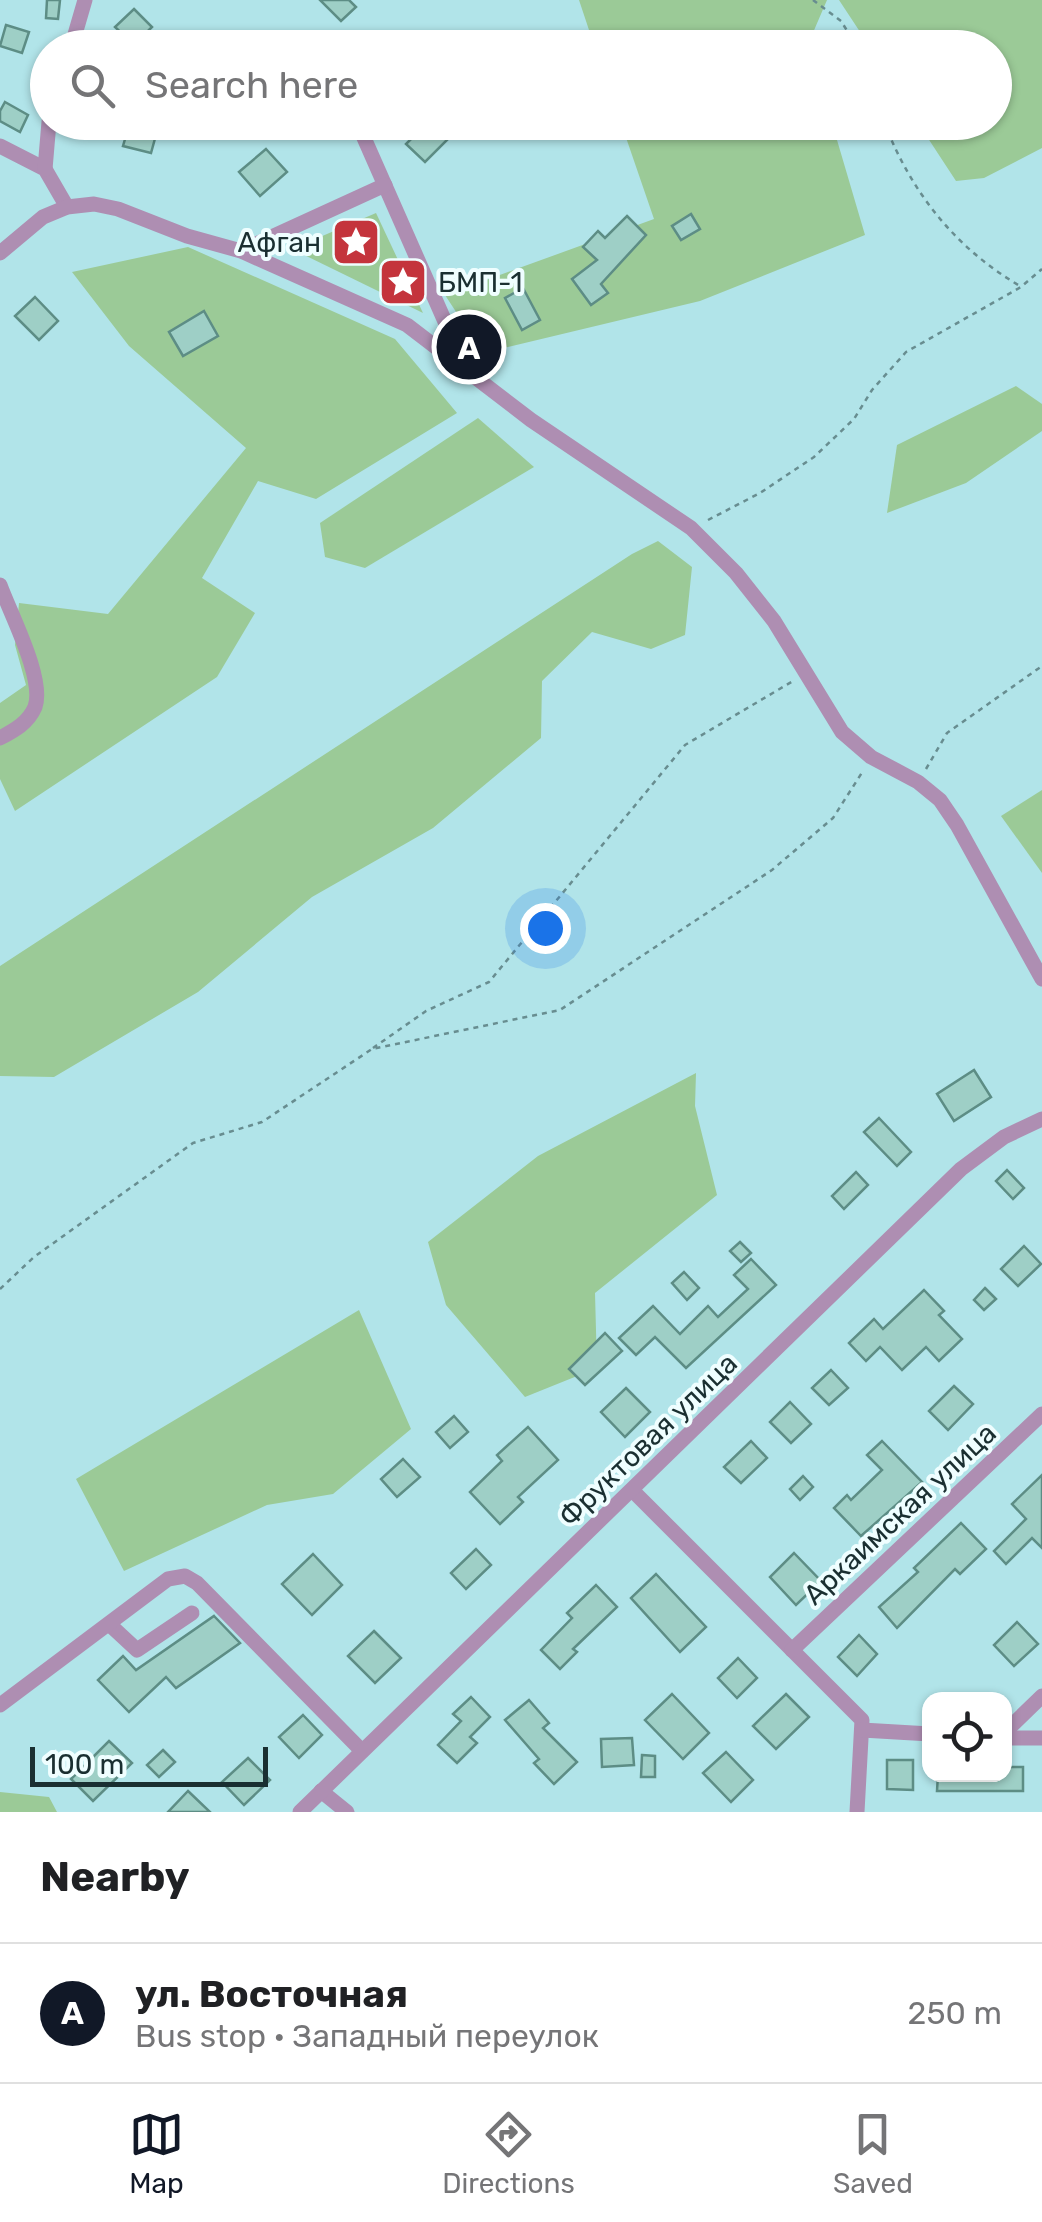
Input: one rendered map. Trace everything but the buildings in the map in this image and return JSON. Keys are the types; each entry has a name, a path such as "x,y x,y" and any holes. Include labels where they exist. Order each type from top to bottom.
{"street":[{"path":"76,30 85,0"},
{"path":"45,169 47,140"},
{"path":"365,140 467,370"},
{"path":"0,146 45,169 67,207"},
{"path":"240,251 385,185"},
{"path":"0,253 43,217 67,207 94,204 240,251 407,325 532,420 691,528 736,573 774,621 842,732 872,757 918,782 940,800 1042,978"},
{"path":"0,585 36,680 36,705 22,726 0,738"},
{"name":"Фруктовая улица","path":"300,1812 961,1169 1004,1137 1042,1119"},
{"name":"Аркаимская улица","path":"792,1650 1042,1414"},
{"path":"633,1492 862,1725 922,1733"},
{"path":"0,1706 168,1579 185,1576 197,1582 362,1751"},
{"path":"109,1624 138,1650 192,1613"},
{"path":"1012,1728 1042,1696"},
{"path":"858,1812 862,1725"},
{"path":"1012,1736 1042,1738"},
{"path":"321,1791 347,1812"}],"path":[{"path":"813,0 847,30"},
{"path":"892,140 924,202 1002,275 1021,286"},
{"path":"691,528 787,476 854,419 872,390 906,352 1021,286 1042,269"},
{"path":"918,782 947,733 1042,666"},
{"path":"0,1289 34,1257 193,1143 262,1122 426,1012 490,982 685,745 805,674"},
{"path":"372,1049 560,1010 772,870 833,818 872,757"}],"green space":[{"path":"579,0 827,0 814,30 589,30"},
{"path":"839,0 1042,0 1042,148 984,178 956,181 929,140 1012,140 1012,30 859,30"},
{"path":"627,140 837,140 865,235 700,301 483,353 445,295 654,219"},
{"path":"376,213 423,313 292,249"},
{"path":"188,247 395,339 457,413 316,499 258,481 202,578 255,613 217,677 15,811 0,779 0,703 26,685 15,645 19,603 108,614 246,448 129,346 72,272"},
{"path":"1016,386 1042,404 1042,431 966,483 887,513 897,445"},
{"path":"478,418 534,467 365,568 325,557 320,523"},
{"path":"658,541 692,567 685,635 651,649 592,632 542,681 541,738 433,828 312,897 198,992 54,1077 0,1076 0,966 632,554"},
{"path":"1042,790 1042,873 1001,816"},
{"path":"696,1073 695,1106 717,1195 595,1293 597,1368 525,1397 446,1305 428,1242 538,1156"},
{"path":"359,1310 411,1429 333,1494 267,1505 124,1571 76,1479"},
{"path":"0,1792 49,1797 57,1812 0,1812"}],"place":[{"name":"Афган","path":"356,242"},
{"name":"БМП-1","path":"403,282"},
{"name":"ул. Восточная","path":"469,347"}]}
